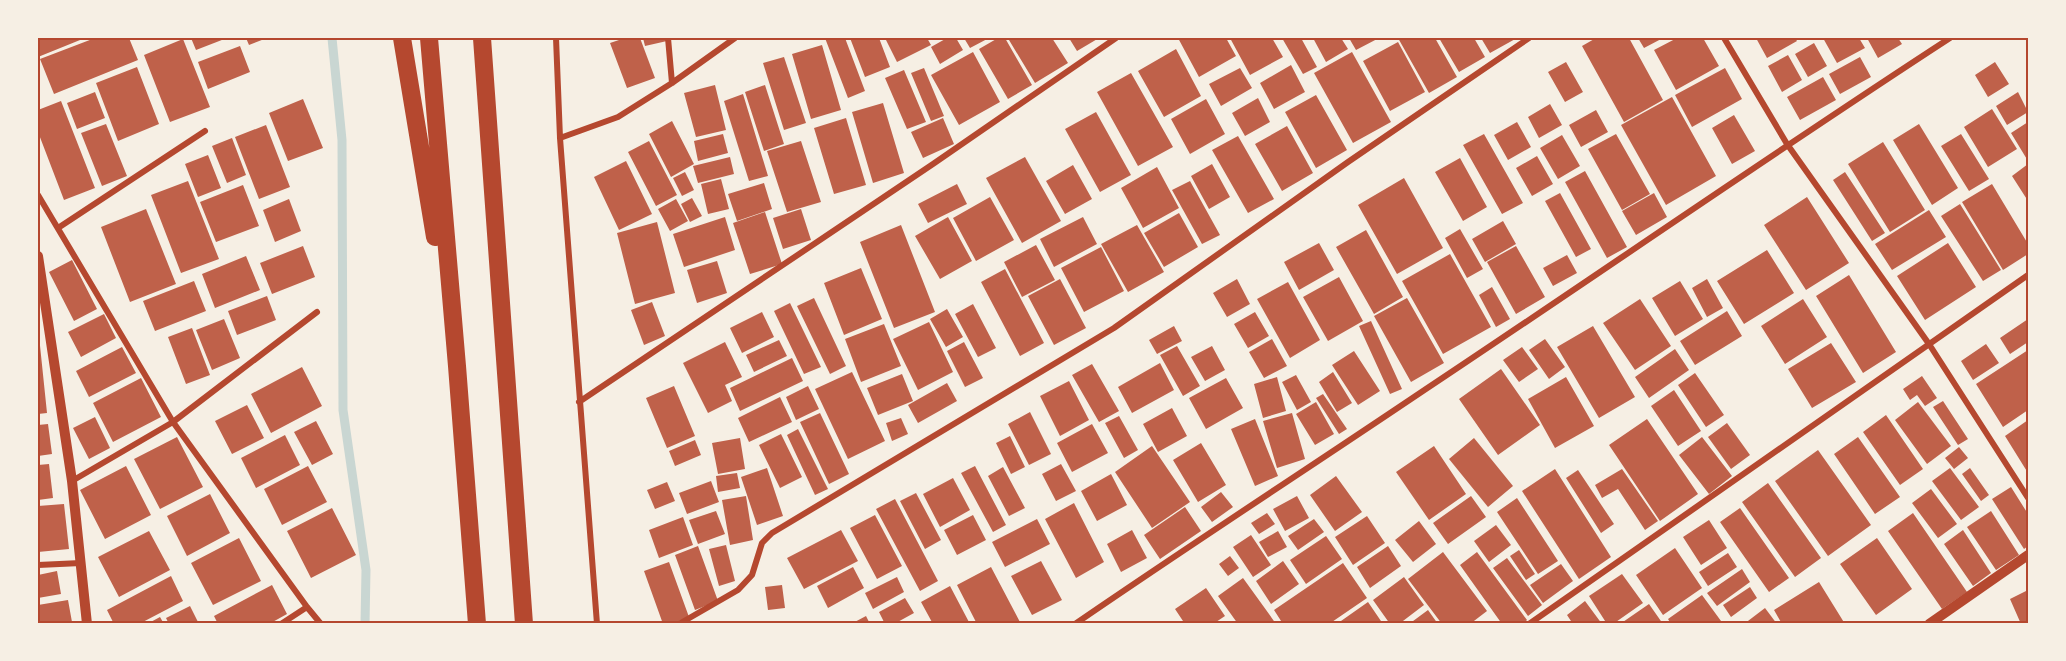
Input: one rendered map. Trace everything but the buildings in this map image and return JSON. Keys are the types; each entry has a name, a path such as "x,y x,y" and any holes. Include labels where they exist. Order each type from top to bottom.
{"highway":[{"path":"402,38 457,366"},
{"path":"429,38 477,624"},
{"path":"482,38 524,624"}],"street":[{"path":"556,38 560,138 597,624"},
{"path":"668,38 672,83"},
{"path":"560,138 611,120 672,83 735,38"},
{"path":"579,402 1116,38"},
{"path":"679,624 738,590 752,575 762,543 772,533 1114,328 1348,162 1529,38"},
{"path":"1725,38 1787,144 1929,344 2028,498"},
{"path":"1076,624 1228,519 1414,397 1787,144 1950,38"},
{"path":"58,228 205,131"},
{"path":"38,195 173,422 306,607 321,624"},
{"path":"38,256 72,481 87,624"},
{"path":"1529,624 2028,275"},
{"path":"72,481 173,422 317,312"},
{"path":"1929,624 2028,555"},
{"path":"38,565 82,563"},
{"path":"281,624 306,607"}],"waterway":[{"path":"332,38 342,140 343,410 366,570 365,624"}]}
